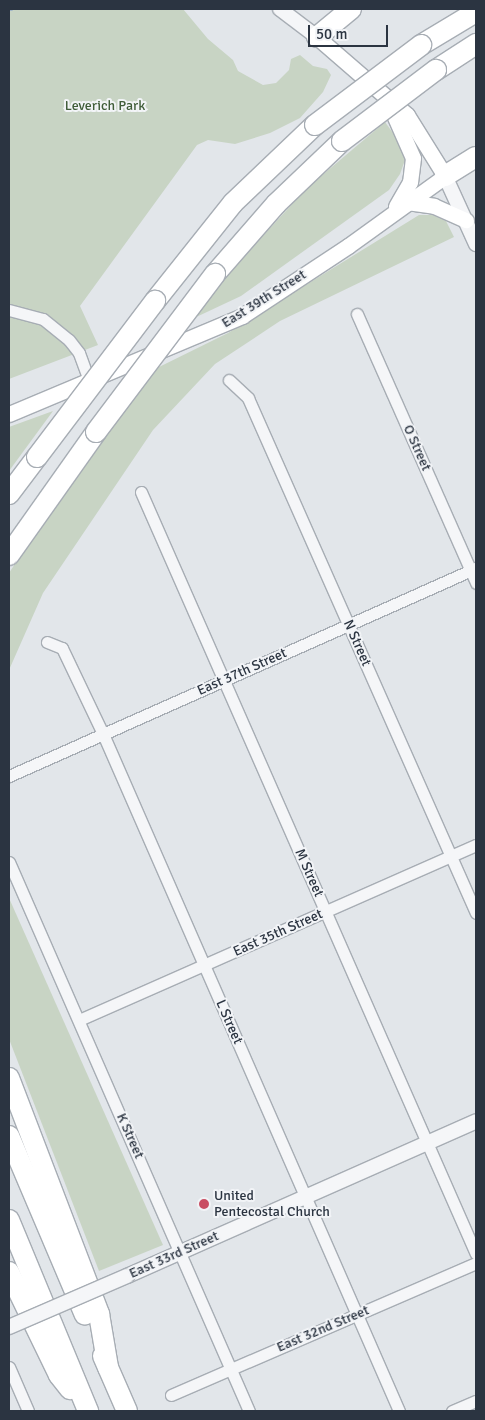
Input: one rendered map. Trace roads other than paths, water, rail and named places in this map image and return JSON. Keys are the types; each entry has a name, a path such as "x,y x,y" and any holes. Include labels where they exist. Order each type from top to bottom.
{"highway":[{"path":"317,37 351,9"},
{"path":"9,494 155,301 233,203 315,125 421,45 476,12"},
{"path":"9,555 96,432 215,274 276,204 342,141 436,70 476,44"},
{"path":"445,176 476,157"},
{"path":"9,1078 99,1314 108,1367"},
{"path":"9,1136 127,1411"},
{"path":"9,1220 88,1410"},
{"path":"9,1272 58,1375 88,1410"}],"main road":[{"path":"317,37 385,93 418,129 445,176"},
{"path":"385,93 413,158 410,182 392,213"},
{"name":"East 39th Street","path":"9,414 242,316 445,176"},
{"path":"407,202 434,206 470,224"}],"street":[{"path":"280,9 317,37"},
{"path":"445,176 470,224 476,244"},
{"path":"9,310 42,319 69,340 79,353 89,381"},
{"name":"O Street","path":"357,314 474,570 476,583"},
{"name":"N Street","path":"229,380 248,398 476,913"},
{"name":"M Street","path":"141,492 476,1254"},
{"name":"East 37th Street","path":"9,776 474,570"},
{"name":"L Street","path":"47,642 62,648 103,734 307,1196 399,1411"},
{"name":"East 35th Street","path":"79,1020 476,845"},
{"name":"K Street","path":"9,862 249,1411"},
{"name":"East 33rd Street","path":"9,1327 476,1121"},
{"name":"East 32nd Street","path":"171,1395 476,1263"},
{"path":"9,1367 28,1411"},
{"path":"452,1411 476,1401"}],"place":[{"name":"United Pentecostal Church","path":"204,1204"}],"park label":[{"name":"Leverich Park","path":"105,106"}]}
